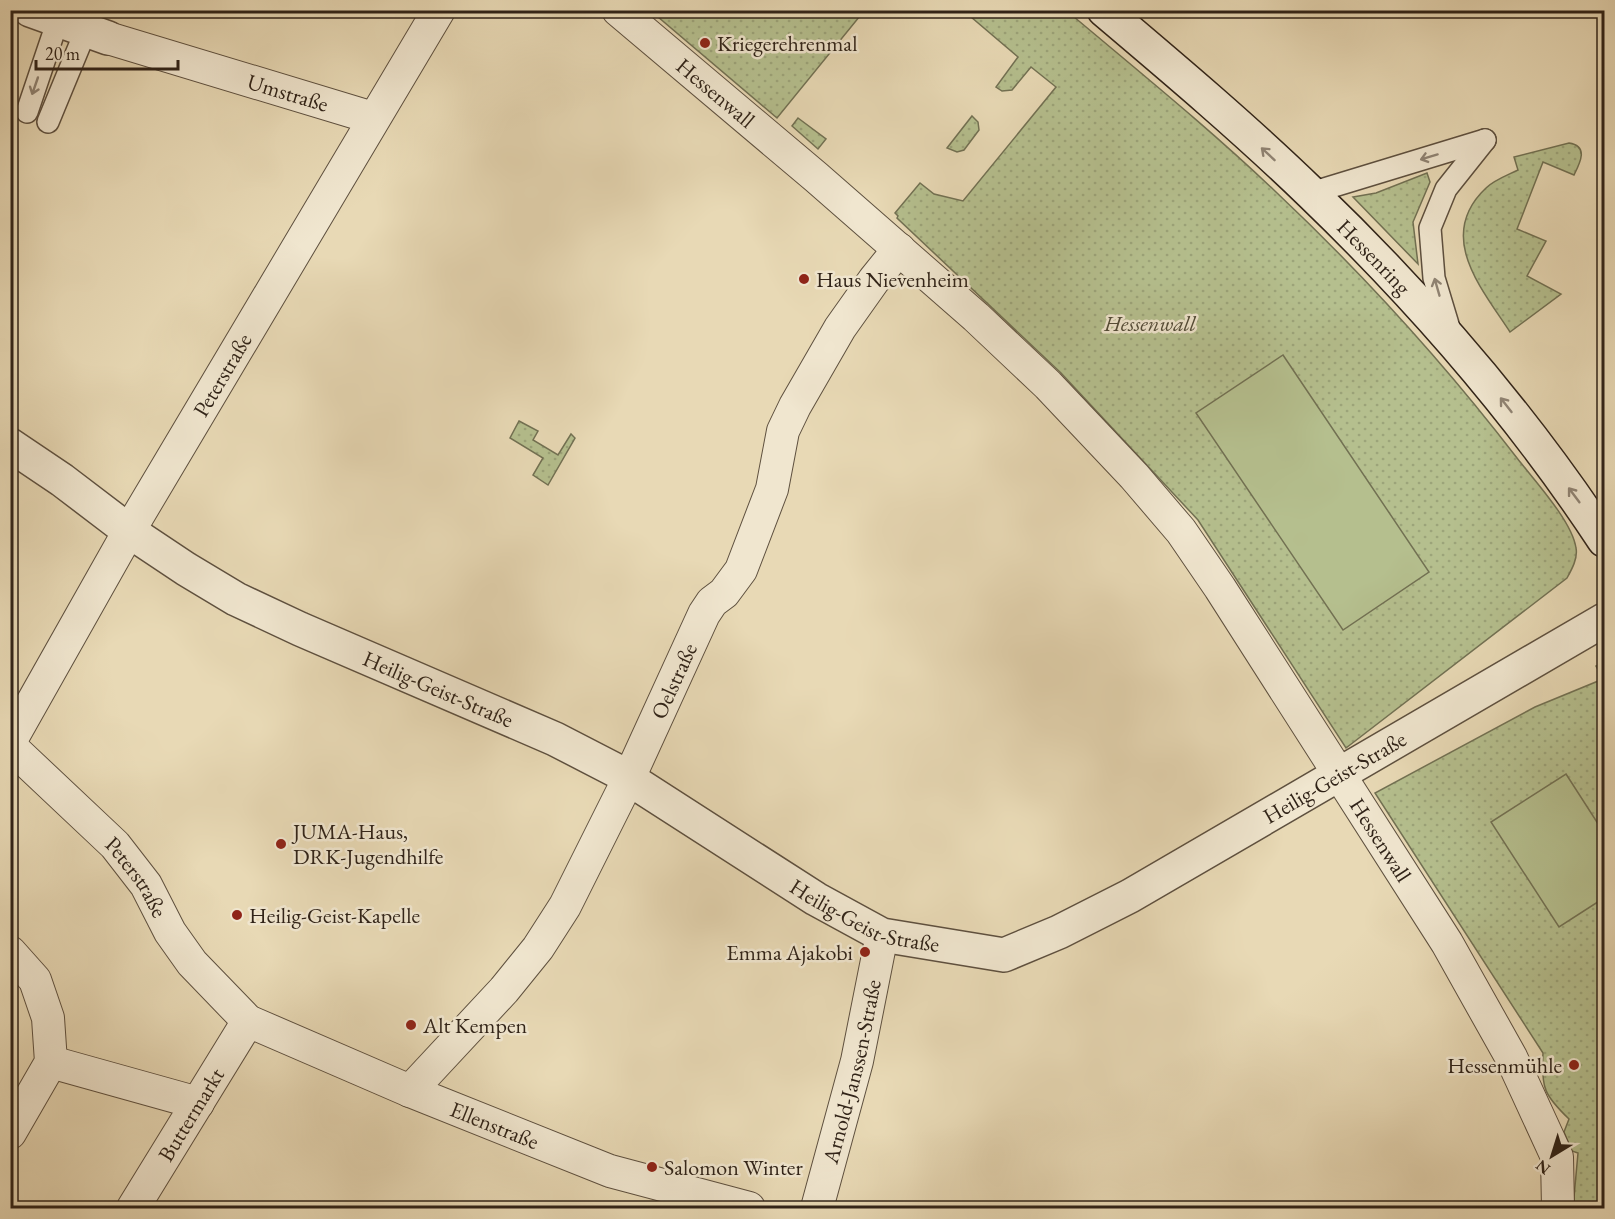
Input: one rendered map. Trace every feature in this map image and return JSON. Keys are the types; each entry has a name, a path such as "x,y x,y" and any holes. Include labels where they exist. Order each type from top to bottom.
{"street":[{"name":"Peterstraße","path":"248,1021 192,963 170,932 146,885 114,845 10,744 129,531 439,10"},
{"name":"Hessenwall","path":"618,10 816,177 976,317 1048,385 1134,476 1181,531 1220,588 1447,943 1511,1057 1557,1157 1558,1209"},
{"name":"Hessenring","path":"1104,10 1215,105 1311,193 1366,248 1500,397 1605,540"},
{"name":"Umstraße","path":"70,25 373,118"},
{"name":"Oelstraße","path":"410,1091 504,990 538,948 565,906 629,778 704,614 712,602 735,581 741,570 772,489 783,431 795,406 840,328 899,249"},
{"name":"Heilig-Geist-Straße","path":"10,445 62,480 129,531 237,599 310,634 555,739 629,778 816,899 882,935 1004,955 1059,932 1130,896 1605,620"},
{"name":"Arnold-Janssen-Straße","path":"817,1209 857,1061 882,935"},
{"path":"10,952 35,980 48,1018 51,1062 10,1133"},
{"name":"Ellenstraße","path":"248,1021 410,1091 610,1171 749,1209"},
{"name":"Buttermarkt","path":"133,1209 248,1021"},
{"path":"51,1062 198,1103"}],"lane":[{"path":"27,112 70,25"},
{"path":"48,122 70,25"},
{"path":"1311,193 1485,140 1446,189 1430,228 1434,278 1453,343"}],"green space":[{"path":"651,11 864,11 777,118"},
{"path":"964,11 1067,11 1173,100 1276,192 1371,287 1461,388 1542,489 1560,513 1573,537 1576,556 1567,578 1346,748 1198,520 1061,373 897,218 895,213 920,183 934,194 963,201 1056,87 1031,67 1012,90 1002,91 996,87 1018,57"},
{"path":"972,116 978,122 979,130 964,150 957,152 947,148"},
{"path":"798,118 826,139 818,149 792,126"},
{"path":"1569,143 1581,151 1574,175 1543,162 1517,229 1546,241 1527,276 1561,294 1510,332 1487,298 1468,262 1464,243 1464,225 1471,206 1486,188 1518,170 1514,157"},
{"path":"1427,173 1430,182 1413,222 1418,264 1353,197 1376,193"},
{"path":"1283,355 1429,572 1343,630 1196,413"},
{"path":"519,421 538,431 533,440 558,455 571,434 575,438 548,485 533,475 543,458 510,438"},
{"path":"1604,662 1604,1208 1573,1208 1578,1153 1572,1151 1564,1132 1569,1119 1549,1097 1546,1090 1543,1053 1375,793 1535,707 1603,679 1596,666"},
{"path":"1566,774 1604,833 1604,898 1559,927 1491,822"}],"place":[{"name":"Kriegerehrenmal","path":"705,43"},
{"name":"Haus Nievenheim","path":"804,279"},
{"name":"JUMA-Haus, DRK-Jugendhilfe","path":"281,844"},
{"name":"Heilig-Geist-Kapelle","path":"237,915"},
{"name":"Emma Ajakobi","path":"865,952"},
{"name":"Alt Kempen","path":"411,1025"},
{"name":"Hessenmühle","path":"1574,1065"},
{"name":"Salomon Winter","path":"652,1167"}]}
